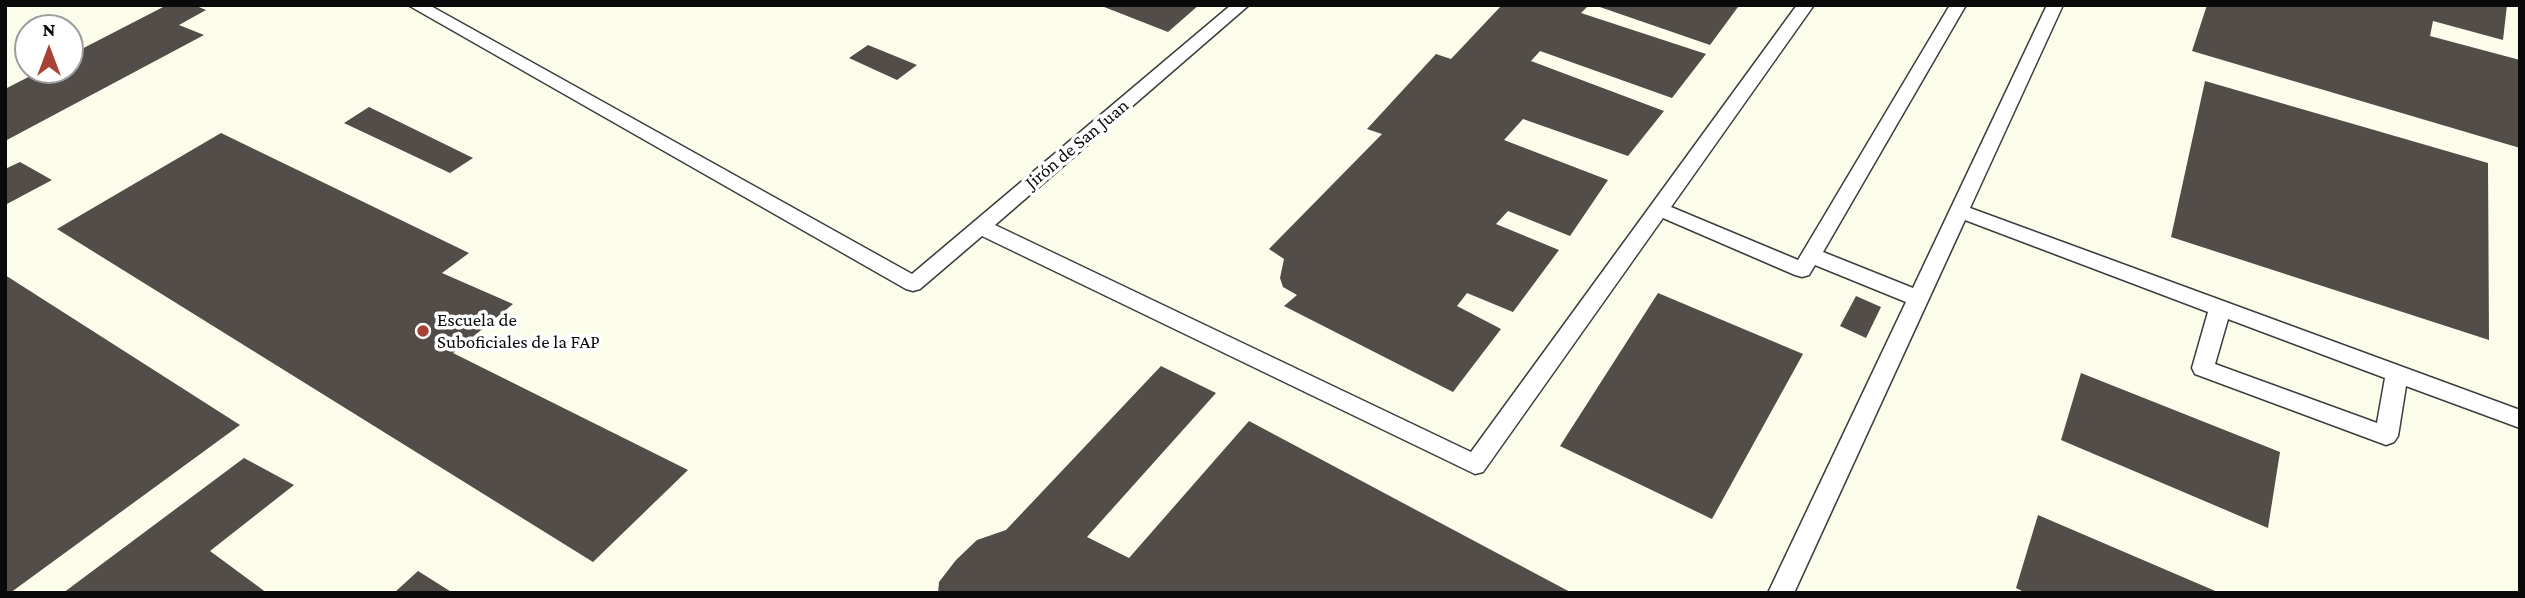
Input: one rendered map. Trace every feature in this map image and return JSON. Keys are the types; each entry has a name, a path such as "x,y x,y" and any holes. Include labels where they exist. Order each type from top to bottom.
{"lane":[{"name":"Jirón de San Juan","path":"416,5 914,284 1241,5"},
{"path":"981,227 1475,465 1806,5"},
{"path":"1659,209 1802,270 1958,5"},
{"path":"1781,593 2055,5"},
{"path":"1959,211 2520,419"},
{"path":"1811,255 1918,298"},
{"path":"2220,308 2203,368 2386,436 2397,374"}],"building":[{"path":"167,5 194,5 206,10 179,25 204,35 5,141 5,89 15,84 84,84 84,48"},
{"path":"1099,5 1199,5 1168,32"},
{"path":"1502,5 1589,5 1581,13 1706,54 1672,98 1540,51 1531,61 1664,111 1628,156 1523,119 1504,140 1608,180 1570,236 1508,211 1496,224 1559,250 1513,312 1467,293 1457,306 1501,329 1453,392 1284,306 1297,295 1283,287 1280,278 1284,259 1269,249 1382,134 1367,129 1436,54 1451,59"},
{"path":"1594,5 1732,5 1738,7 1710,45"},
{"path":"2207,5 2507,5 2503,40 2433,21 2430,36 2520,60 2520,148 2192,51"},
{"path":"868,45 917,65 897,80 849,58"},
{"path":"2205,81 2488,163 2489,340 2171,237"},
{"path":"369,107 473,158 450,173 344,123"},
{"path":"221,133 469,253 442,273 513,304 453,353 688,470 593,562 57,229"},
{"path":"20,162 52,180 5,205 5,169"},
{"path":"5,275 240,425 10,593 5,593"},
{"path":"1658,293 1803,354 1712,519 1560,446"},
{"path":"1856,296 1881,307 1866,338 1840,326"},
{"path":"1161,366 1216,393 1087,537 1129,558 1249,421 1572,593 938,593 939,582 956,560 977,540 1006,530"},
{"path":"2081,373 2280,452 2268,528 2061,440"},
{"path":"244,458 294,485 210,551 267,593 63,593"},
{"path":"2038,515 2220,593 2026,593 2016,588"},
{"path":"418,571 453,593 394,593"}],"place":[{"name":"Escuela de Suboficiales de la FAP","path":"423,331"}]}
